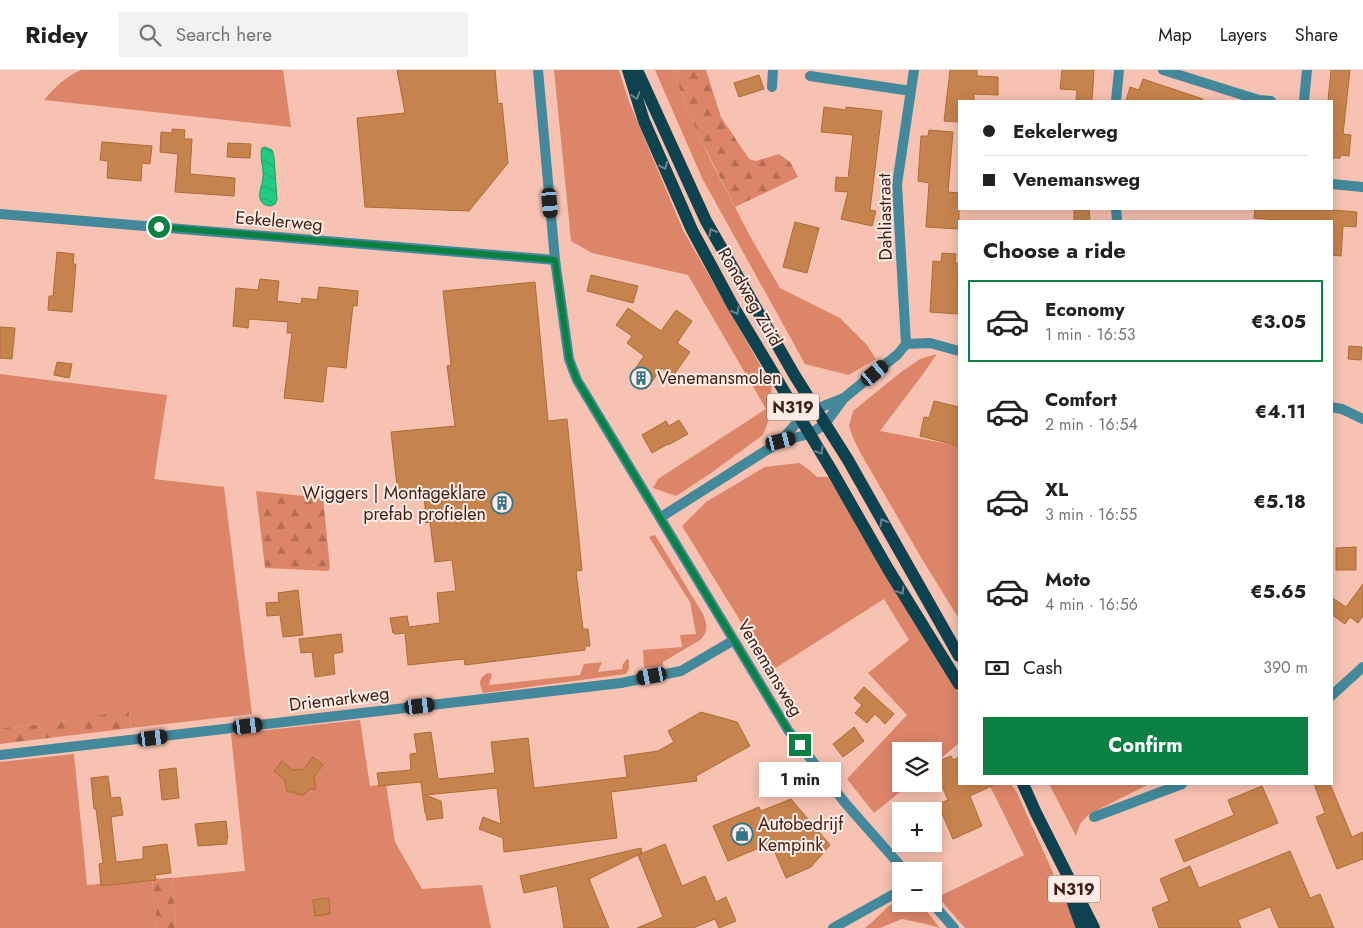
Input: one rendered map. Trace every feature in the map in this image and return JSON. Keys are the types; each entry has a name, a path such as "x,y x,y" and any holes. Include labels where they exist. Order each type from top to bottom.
{"main road":[{"name":"Rondweg Zuid","path":"628,70 644,121 692,230 733,306 888,569 958,682"},
{"name":"Rondweg Zuid","path":"637,70 706,221 790,368 848,460 958,654"},
{"name":"N319","path":"1022,785 1094,928"},
{"name":"N319","path":"1054,849 1082,928"}],"street":[{"name":"Venemansweg","path":"538,70 555,260 569,359 577,380 788,730 846,804 897,862"},
{"path":"772,87 773,70"},
{"name":"Dahliastraat","path":"906,344 897,184 914,70"},
{"path":"1116,100 1119,70"},
{"path":"1163,70 1259,100"},
{"path":"1304,100 1307,70"},
{"path":"810,76 911,91"},
{"path":"1333,184 1363,187"},
{"name":"Eekelerweg","path":"0,214 555,260"},
{"path":"781,441 810,434 825,424 844,398 898,354 906,344 930,343 958,351"},
{"path":"661,517 781,441 800,419 816,409 844,398"},
{"path":"1333,407 1342,409 1363,420"},
{"name":"Driemarkweg","path":"0,755 621,683 681,671 734,640"},
{"path":"1333,694 1363,667"},
{"path":"1094,818 1179,785"},
{"path":"833,928 892,895"},
{"path":"940,912 954,928"}],"green space":[{"path":"81,70 283,70 291,127 44,100 61,83"},
{"path":"554,70 619,70 628,99 683,230 771,384 773,409 763,435 676,496 653,488 658,479 766,409 688,275 592,253 571,241"},
{"path":"655,70 672,70 713,165 751,238 780,288 840,318 867,345 876,359 849,375 805,364 702,178"},
{"path":"672,70 706,70 721,117 749,159 756,161 779,154 790,162 798,177 735,207 698,134"},
{"path":"937,354 880,431 958,446 958,617 861,454 849,426 853,411 920,359"},
{"path":"0,374 167,395 154,479 224,487 252,714 131,728 129,712 0,728"},
{"path":"799,463 817,477 828,477 958,692 958,744 942,757 942,742 892,742 892,792 900,792 874,813 847,779 907,715 868,673 909,640 884,599 771,671 682,526 706,502 765,467"},
{"path":"256,491 323,498 330,568 328,571 265,568"},
{"path":"655,535 703,614 706,627 705,634 700,640 663,662 663,666 644,668 643,650 682,647 680,635 696,634 690,602 649,537"},
{"path":"627,659 629,660 629,669 626,674 483,693 480,684 482,677 488,673 492,674 489,685 580,675 584,664 602,662 598,672 622,669"},
{"path":"129,711 131,728 0,744 0,728"},
{"path":"360,720 370,786 386,784 395,842 422,889 482,885 491,928 176,928 172,878 245,871 231,734"},
{"path":"74,754 87,885 152,879 157,928 0,928 0,762"},
{"path":"989,785 1012,785 1078,928 965,928 942,902 942,895 1024,855"},
{"path":"1050,785 1147,785 1088,815 1080,824 1076,836"},
{"path":"172,878 176,928 157,928 152,879"},
{"path":"892,904 892,912 927,912 940,928 902,919 880,928 865,928"}],"water":[{"path":"265,147 272,150 274,157 277,200 271,206 263,203 260,198 263,177 261,151"}],"building":[{"path":"397,70 495,70 498,104 502,103 508,163 469,211 365,207 357,118 405,113"},
{"path":"950,70 977,70 977,76 998,77 998,95 974,94 974,100 958,100 958,122 944,121"},
{"path":"1062,70 1094,70 1092,100 1076,100 1077,90 1060,89"},
{"path":"1331,70 1350,70 1343,134 1351,135 1349,156 1341,155 1340,158 1333,158 1333,100 1328,100"},
{"path":"759,75 764,89 739,97 734,83"},
{"path":"1143,79 1203,99 1126,100 1130,87 1139,90"},
{"path":"824,107 846,110 846,107 882,111 870,210 876,211 872,226 841,219 848,192 835,191 836,177 848,178 853,135 821,132"},
{"path":"172,129 185,130 184,139 192,139 190,174 235,178 234,196 175,192 178,154 160,152 161,132 172,133"},
{"path":"929,130 953,132 948,192 958,193 958,229 926,227 929,183 918,181 921,136 928,136"},
{"path":"102,142 152,146 150,164 142,163 141,181 107,178 108,161 100,160"},
{"path":"228,143 251,144 250,158 227,157"},
{"path":"1074,210 1089,210 1090,220 1074,220"},
{"path":"1255,210 1332,210 1357,212 1356,227 1343,226 1341,256 1333,255 1333,220 1254,218"},
{"path":"795,222 819,228 807,273 783,267"},
{"path":"57,252 74,254 73,264 76,264 72,312 48,310 49,296 53,296"},
{"path":"942,253 956,254 955,263 958,263 958,314 930,312 933,261 941,262"},
{"path":"591,275 638,286 633,303 587,291"},
{"path":"260,279 279,281 277,301 301,304 302,298 317,300 319,287 358,291 357,306 353,305 346,368 327,366 323,402 284,398 292,333 287,333 288,322 249,319 248,328 233,326 236,288 258,290"},
{"name":"Wiggers | Montageklare prefab profielen","path":"535,282 548,421 567,419 582,570 576,571 583,629 588,629 590,646 585,646 585,650 465,665 464,659 408,665 405,633 393,633 390,618 407,616 409,627 440,623 437,593 456,591 452,560 435,562 430,522 426,523 424,492 398,495 391,432 455,426 447,366 451,365 443,291"},
{"path":"628,308 661,331 676,310 692,321 677,343 690,352 673,376 662,368 647,388 639,389 632,384 630,376 644,356 627,343 632,336 616,325"},
{"path":"0,327 15,328 12,359 0,358"},
{"path":"1349,346 1362,347 1361,360 1348,359"},
{"path":"57,362 72,364 69,378 54,375"},
{"path":"934,401 958,407 958,446 920,436 924,417 929,418"},
{"path":"679,420 688,434 652,453 642,435 666,421 669,426"},
{"path":"1356,547 1356,570 1336,570 1336,548"},
{"path":"1363,584 1363,616 1358,623 1350,617 1345,624 1333,615 1333,598 1346,607"},
{"path":"298,590 303,635 283,637 280,615 267,616 266,603 279,602 278,593"},
{"path":"341,634 343,652 333,654 335,674 315,677 312,652 301,653 299,639"},
{"path":"864,687 894,714 885,724 875,714 867,723 855,713 862,705 854,698"},
{"path":"701,712 737,722 750,746 696,776 697,781 611,792 617,838 504,852 503,838 479,829 483,817 501,824 497,788 425,795 441,801 443,818 427,820 421,782 379,786 377,773 411,770 410,754 417,753 414,734 431,732 438,779 495,773 491,742 528,738 534,788 627,777 624,756 658,751 674,742 668,731"},
{"path":"854,727 864,741 843,757 833,744"},
{"path":"951,756 953,760 958,758 958,785 994,785 970,796 982,826 953,839 942,813 942,802 948,800 942,786 942,760"},
{"path":"313,757 323,765 314,777 316,789 310,789 304,795 287,792 285,780 274,771 282,761 293,770 304,769"},
{"path":"176,768 179,798 162,800 159,770"},
{"path":"108,776 111,798 120,797 123,815 111,817 116,862 143,859 143,847 167,844 171,873 155,875 156,880 101,886 99,864 103,863 91,778"},
{"path":"1314,785 1330,785 1352,837 1363,832 1363,859 1337,869 1316,817 1325,813"},
{"path":"1262,786 1278,823 1184,862 1175,840 1234,815 1228,800"},
{"path":"791,799 830,845 811,867 786,878 771,843 728,861 713,826 759,807 761,811"},
{"path":"226,821 227,844 198,846 195,824"},
{"path":"665,844 682,886 705,876 716,902 726,897 736,921 719,928 715,919 693,928 637,928 663,917 638,855"},
{"path":"641,848 642,853 589,879 609,928 564,928 557,886 524,893 520,876"},
{"path":"1290,851 1310,898 1320,894 1334,928 1279,928 1270,907 1238,920 1241,928 1159,928 1152,908 1169,901 1160,879 1190,866 1199,888"},
{"path":"329,898 330,914 315,916 313,900"}],"place":[{"name":"Venemansmolen","path":"641,378"},
{"name":"Wiggers | Montageklare prefab profielen","path":"502,503"},
{"name":"Autobedrijf Kempink","path":"742,834"}],"route":[{"path":"159,227 555,260 569,359 577,380 788,730 800,745"}]}
